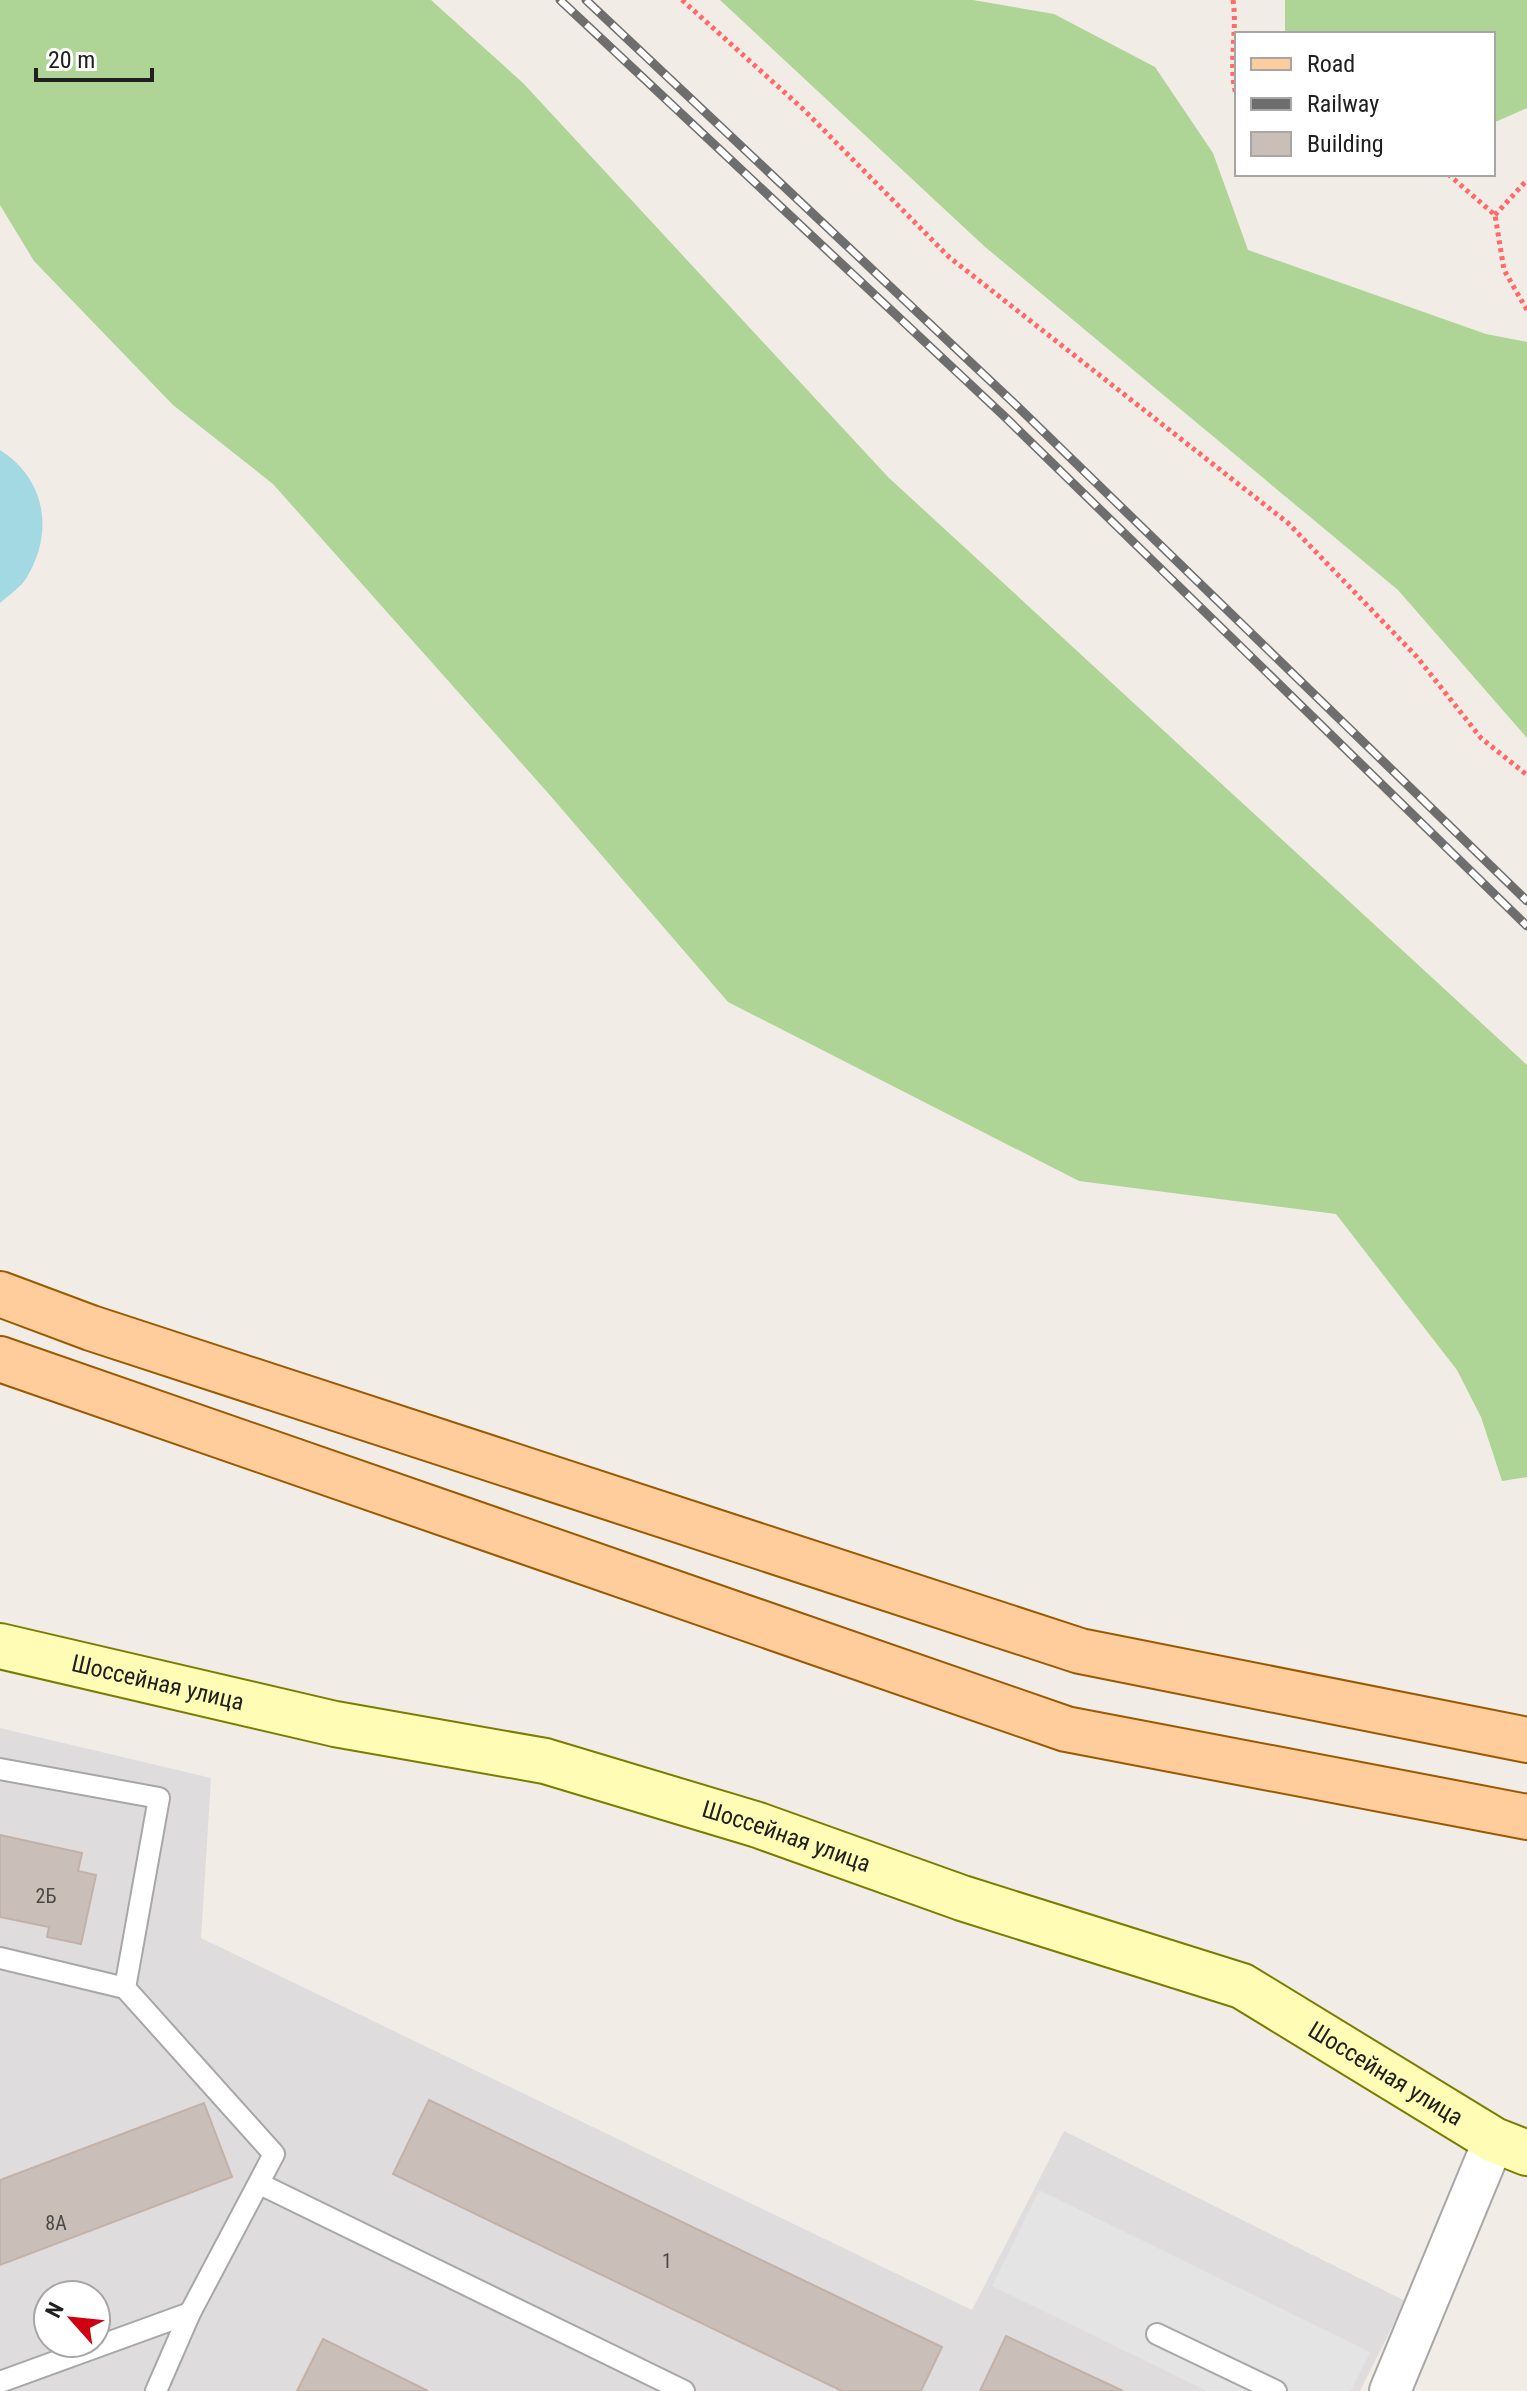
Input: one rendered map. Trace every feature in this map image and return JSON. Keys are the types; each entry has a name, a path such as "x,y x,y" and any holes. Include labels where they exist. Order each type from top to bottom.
{"main road":[{"path":"0,1294 106,1333 1080,1651 1527,1740"},
{"path":"0,1359 1066,1729 1527,1817"},
{"name":"Шоссейная улица","path":"0,1646 335,1724 545,1761 758,1825 962,1898 1242,1986 1511,2147"}],"street":[{"path":"1390,2391 1511,2147"}],"lane":[{"path":"0,1769 159,1798 125,1988"},
{"path":"0,1958 125,1988 274,2154 190,2313 156,2391"},
{"path":"260,2184 684,2391"},
{"path":"0,2382 190,2313"},
{"path":"1157,2334 1276,2391"}],"path":[{"path":"682,0 803,109 949,257 1288,523 1417,657 1481,738 1527,775"},
{"path":"1233,0 1236,20 1231,77 1235,91"},
{"path":"1450,176 1495,215 1504,270 1527,310"},
{"path":"1495,215 1527,180"}],"shaded area":[{"path":"0,1728 211,1778 201,1938 972,2310 1064,2131 1405,2301 1360,2391 0,2391"},
{"path":"1039,2190 1370,2352 1351,2391 1207,2391 992,2286"}],"green space":[{"path":"0,0 431,0 523,83 888,477 1527,1065 1527,1477 1502,1481 1481,1417 1457,1370 1336,1214 1079,1181 728,1002 548,793 273,484 173,405 34,261 0,205"},
{"path":"720,0 973,0 1054,14 1155,67 1213,153 1248,250 1486,334 1527,342 1527,738 1398,590 984,246"},
{"path":"1285,0 1527,0 1527,108 1495,122 1495,32 1285,32"}],"water":[{"path":"0,450 15,462 36,491 42,525 41,542 27,577 0,603"}],"building":[{"path":"0,1835 82,1853 78,1871 96,1875 81,1944 47,1937 49,1927 0,1917"},
{"path":"429,2100 942,2347 921,2391 842,2391 393,2174"},
{"path":"204,2103 232,2177 0,2265 0,2180"},
{"path":"1006,2336 1123,2391 980,2391"},
{"path":"323,2339 428,2391 297,2391"}],"railway":[{"path":"560,0 1004,416 1527,926"},
{"path":"586,0 1017,406 1527,901"}]}
